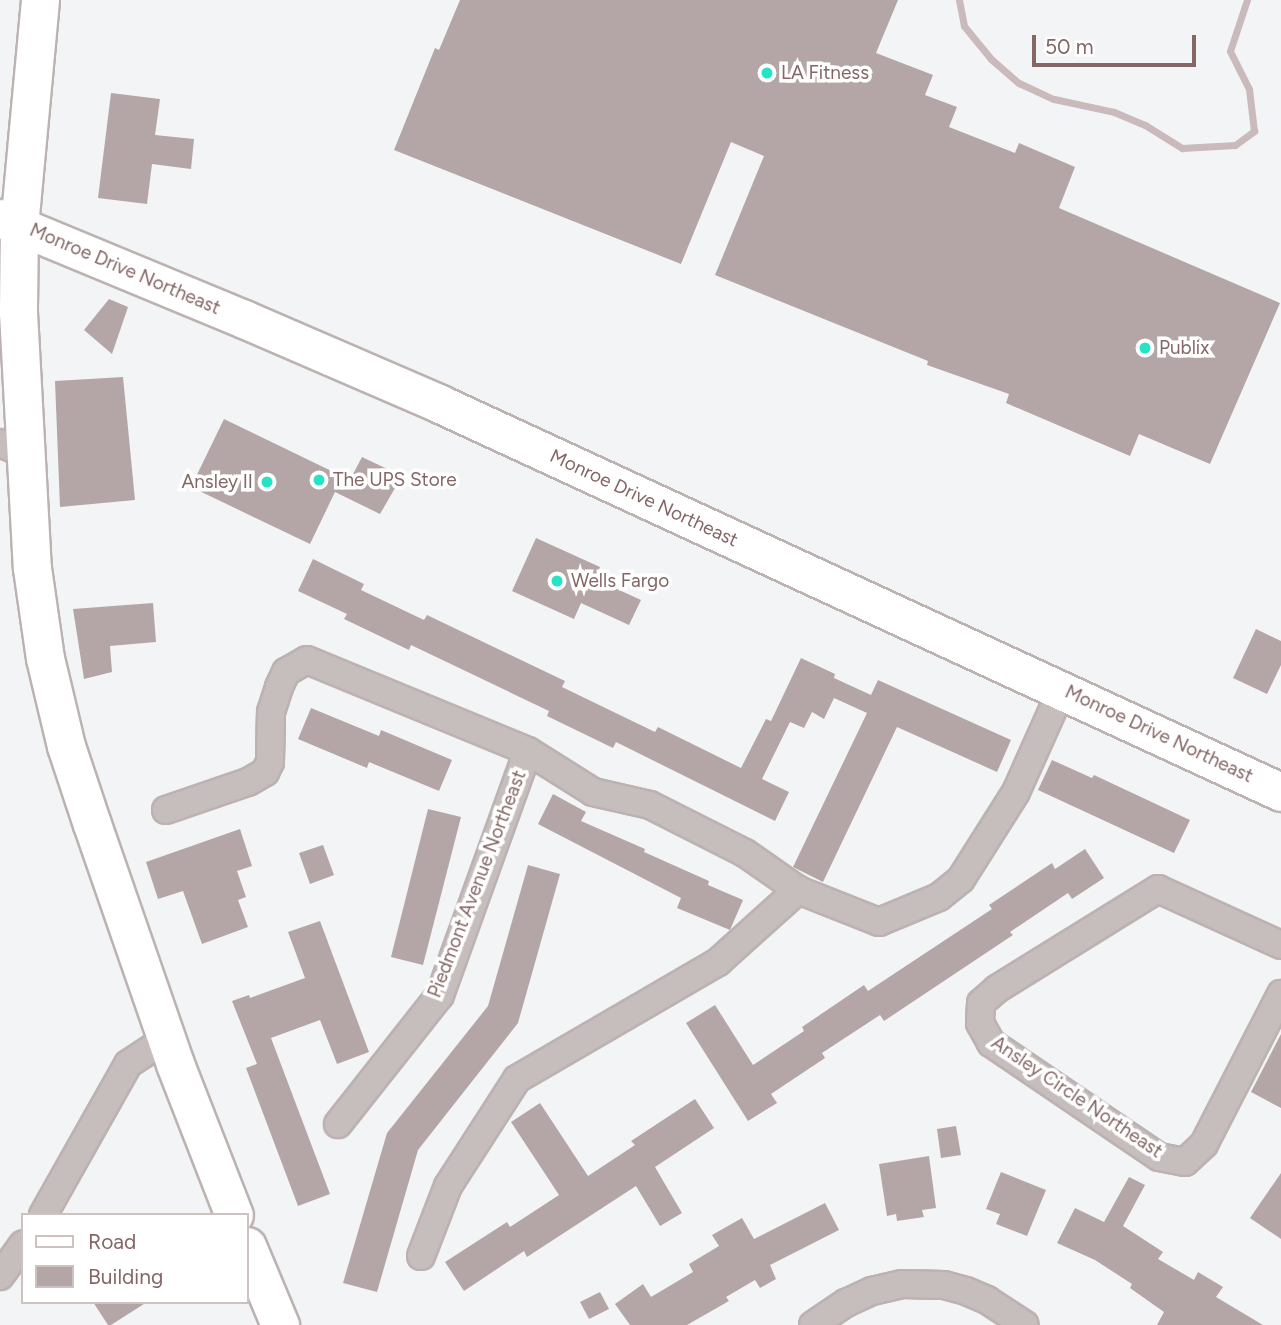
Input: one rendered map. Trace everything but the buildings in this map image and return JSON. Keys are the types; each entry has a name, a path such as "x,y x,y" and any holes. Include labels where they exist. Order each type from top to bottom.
{"main road":[{"path":"40,0 9,221 18,312 12,449 44,658 66,746 166,1039 233,1213"},
{"name":"Monroe Drive Northeast","path":"9,221 440,404 1281,792"},
{"path":"248,1248 280,1325"}],"street":[{"name":"Piedmont Avenue Northeast","path":"166,810 248,782 265,772 270,762 271,712 279,687 286,672 307,660 528,751 440,995 338,1124"},
{"path":"528,751 593,792 650,806 745,853 798,890 879,922 939,897 961,879 1016,792 1062,689"},
{"name":"Ansley Circle Northeast","path":"1281,945 1158,889 997,989 981,1003 980,1023 991,1043 1159,1157 1185,1162 1204,1144 1281,995"},
{"path":"421,1256 448,1186 517,1079 718,962 798,890"},
{"path":"44,1213 128,1064 166,1039"},
{"path":"0,1276 21,1247"},
{"path":"813,1325 863,1294 902,1284 944,1285 966,1291 987,1300 1025,1325"}],"waterway":[{"path":"959,0 964,26 991,59 1019,83 1054,99 1114,112 1145,125 1182,148 1235,145 1254,131 1249,89 1230,51 1247,0"}],"place":[{"name":"LA Fitness","path":"767,73"},
{"name":"Publix","path":"1145,348"},
{"name":"The UPS Store","path":"319,480"},
{"name":"Ansley II","path":"267,482"},
{"name":"Wells Fargo","path":"557,581"}]}
